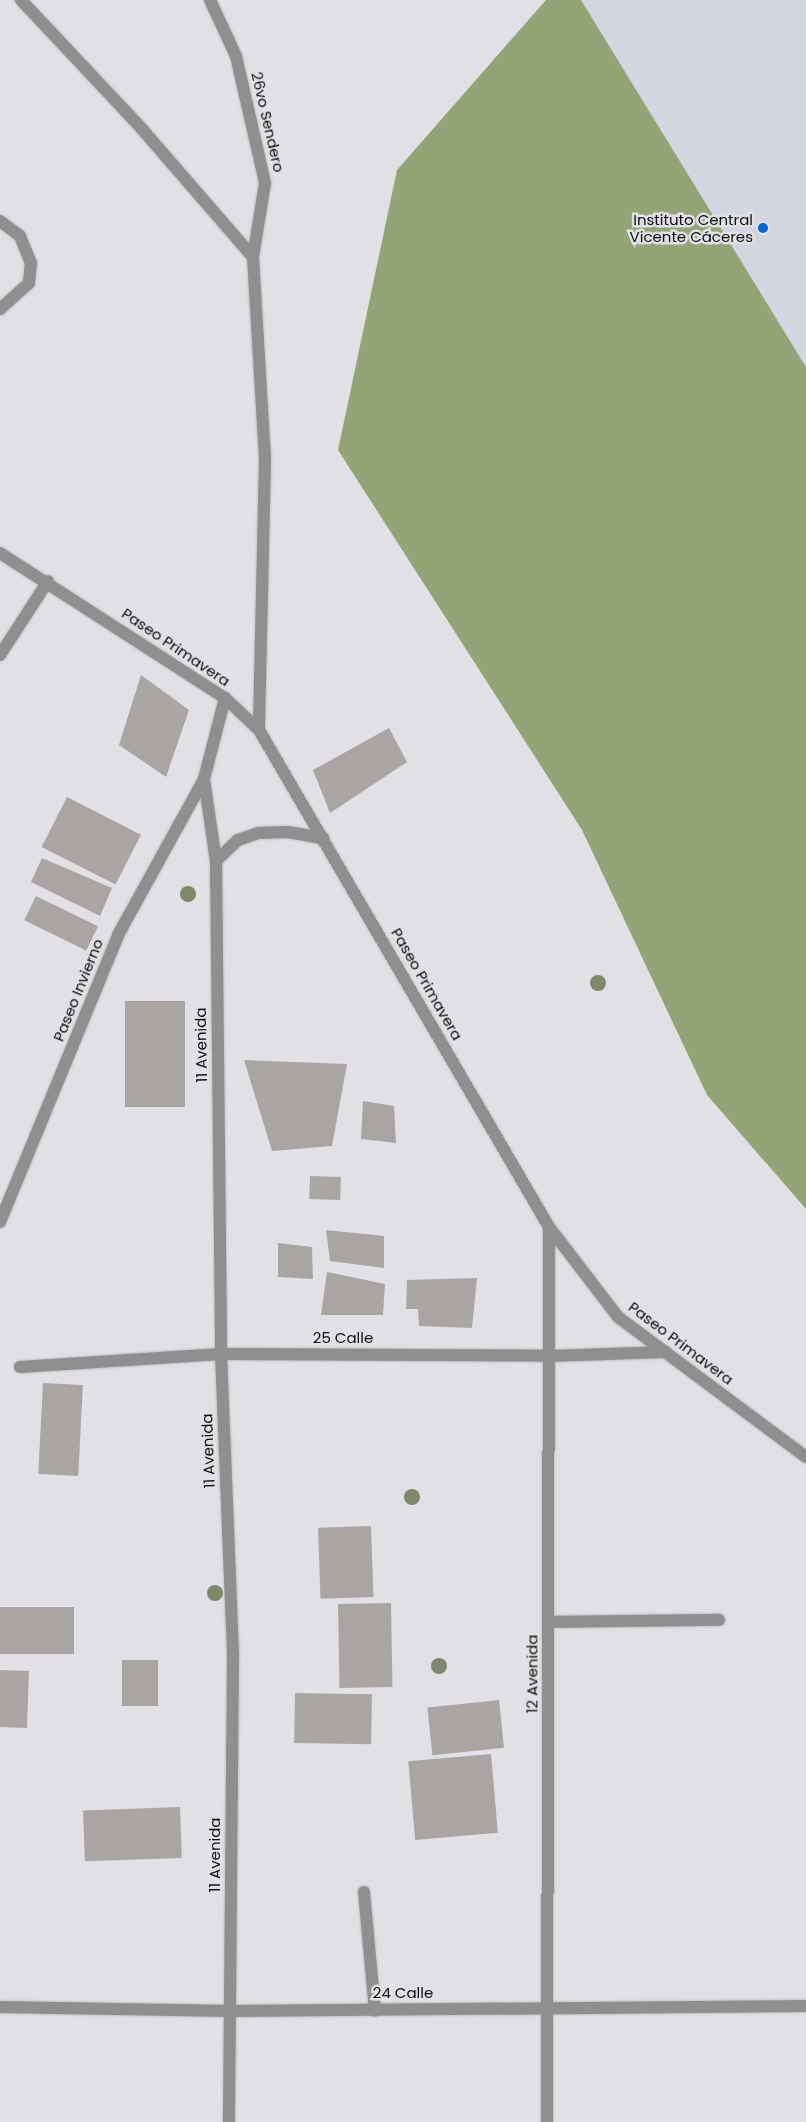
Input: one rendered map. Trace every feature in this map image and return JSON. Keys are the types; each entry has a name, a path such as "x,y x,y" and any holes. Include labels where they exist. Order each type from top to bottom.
{"street":[{"path":"21,0 142,129 254,257"},
{"name":"26vo Sendero","path":"210,0 236,56 265,183 254,257 266,460 259,730"},
{"path":"0,221 20,236 31,263 29,283 0,309"},
{"name":"Paseo Primavera","path":"0,553 48,581 225,698 259,730 549,1227 618,1317 806,1457"},
{"path":"0,655 48,581"},
{"path":"204,779 225,698"},
{"name":"11 Avenida","path":"204,779 216,861 221,1354 233,1657 229,2122"},
{"name":"Paseo Invierno","path":"0,1222 118,935 204,779"},
{"path":"216,861 238,840 258,832 288,832 323,838"},
{"name":"12 Avenida","path":"547,2122 545,2008 550,1356 549,1227"},
{"name":"25 Calle","path":"20,1367 221,1354 550,1356 666,1352"},
{"path":"548,1622 719,1620"},
{"path":"364,1892 376,2010"},
{"name":"24 Calle","path":"0,2007 231,2011 806,2006"}],"shaded area":[{"name":"Instituto Central Vicente Cáceres","path":"581,0 806,0 806,367 635,89"}],"green space":[{"path":"546,0 581,0 806,367 806,1209 707,1095 582,830 338,450 397,170"}],"building":[{"path":"141,675 189,710 166,777 119,745"},
{"path":"389,728 407,762 330,813 313,770"},
{"path":"67,797 141,835 116,885 42,847"},
{"path":"42,858 112,888 100,916 31,882"},
{"path":"36,896 98,926 86,951 24,920"},
{"path":"125,1001 185,1001 185,1107 125,1107"},
{"path":"244,1060 347,1064 332,1146 272,1151"},
{"path":"363,1101 394,1106 396,1143 361,1139"},
{"path":"310,1176 341,1177 340,1200 309,1199"},
{"path":"326,1230 384,1236 384,1268 330,1261"},
{"path":"278,1243 312,1247 313,1279 278,1277"},
{"path":"327,1272 385,1284 383,1315 321,1315"},
{"path":"477,1278 472,1328 419,1326 418,1309 406,1309 407,1280"},
{"path":"43,1383 83,1385 78,1476 38,1474"},
{"path":"371,1526 373,1597 321,1599 318,1528"},
{"path":"391,1603 392,1687 339,1688 338,1604"},
{"path":"0,1607 74,1607 74,1654 0,1654"},
{"path":"122,1660 158,1660 158,1706 122,1706"},
{"path":"0,1670 29,1671 27,1728 0,1727"},
{"path":"295,1693 372,1694 371,1744 294,1743"},
{"path":"499,1700 504,1748 432,1755 427,1708"},
{"path":"491,1754 498,1833 415,1840 408,1761"},
{"path":"180,1807 182,1858 85,1861 83,1810"}],"place":[{"name":"Instituto Central Vicente Cáceres","path":"763,228"}]}
